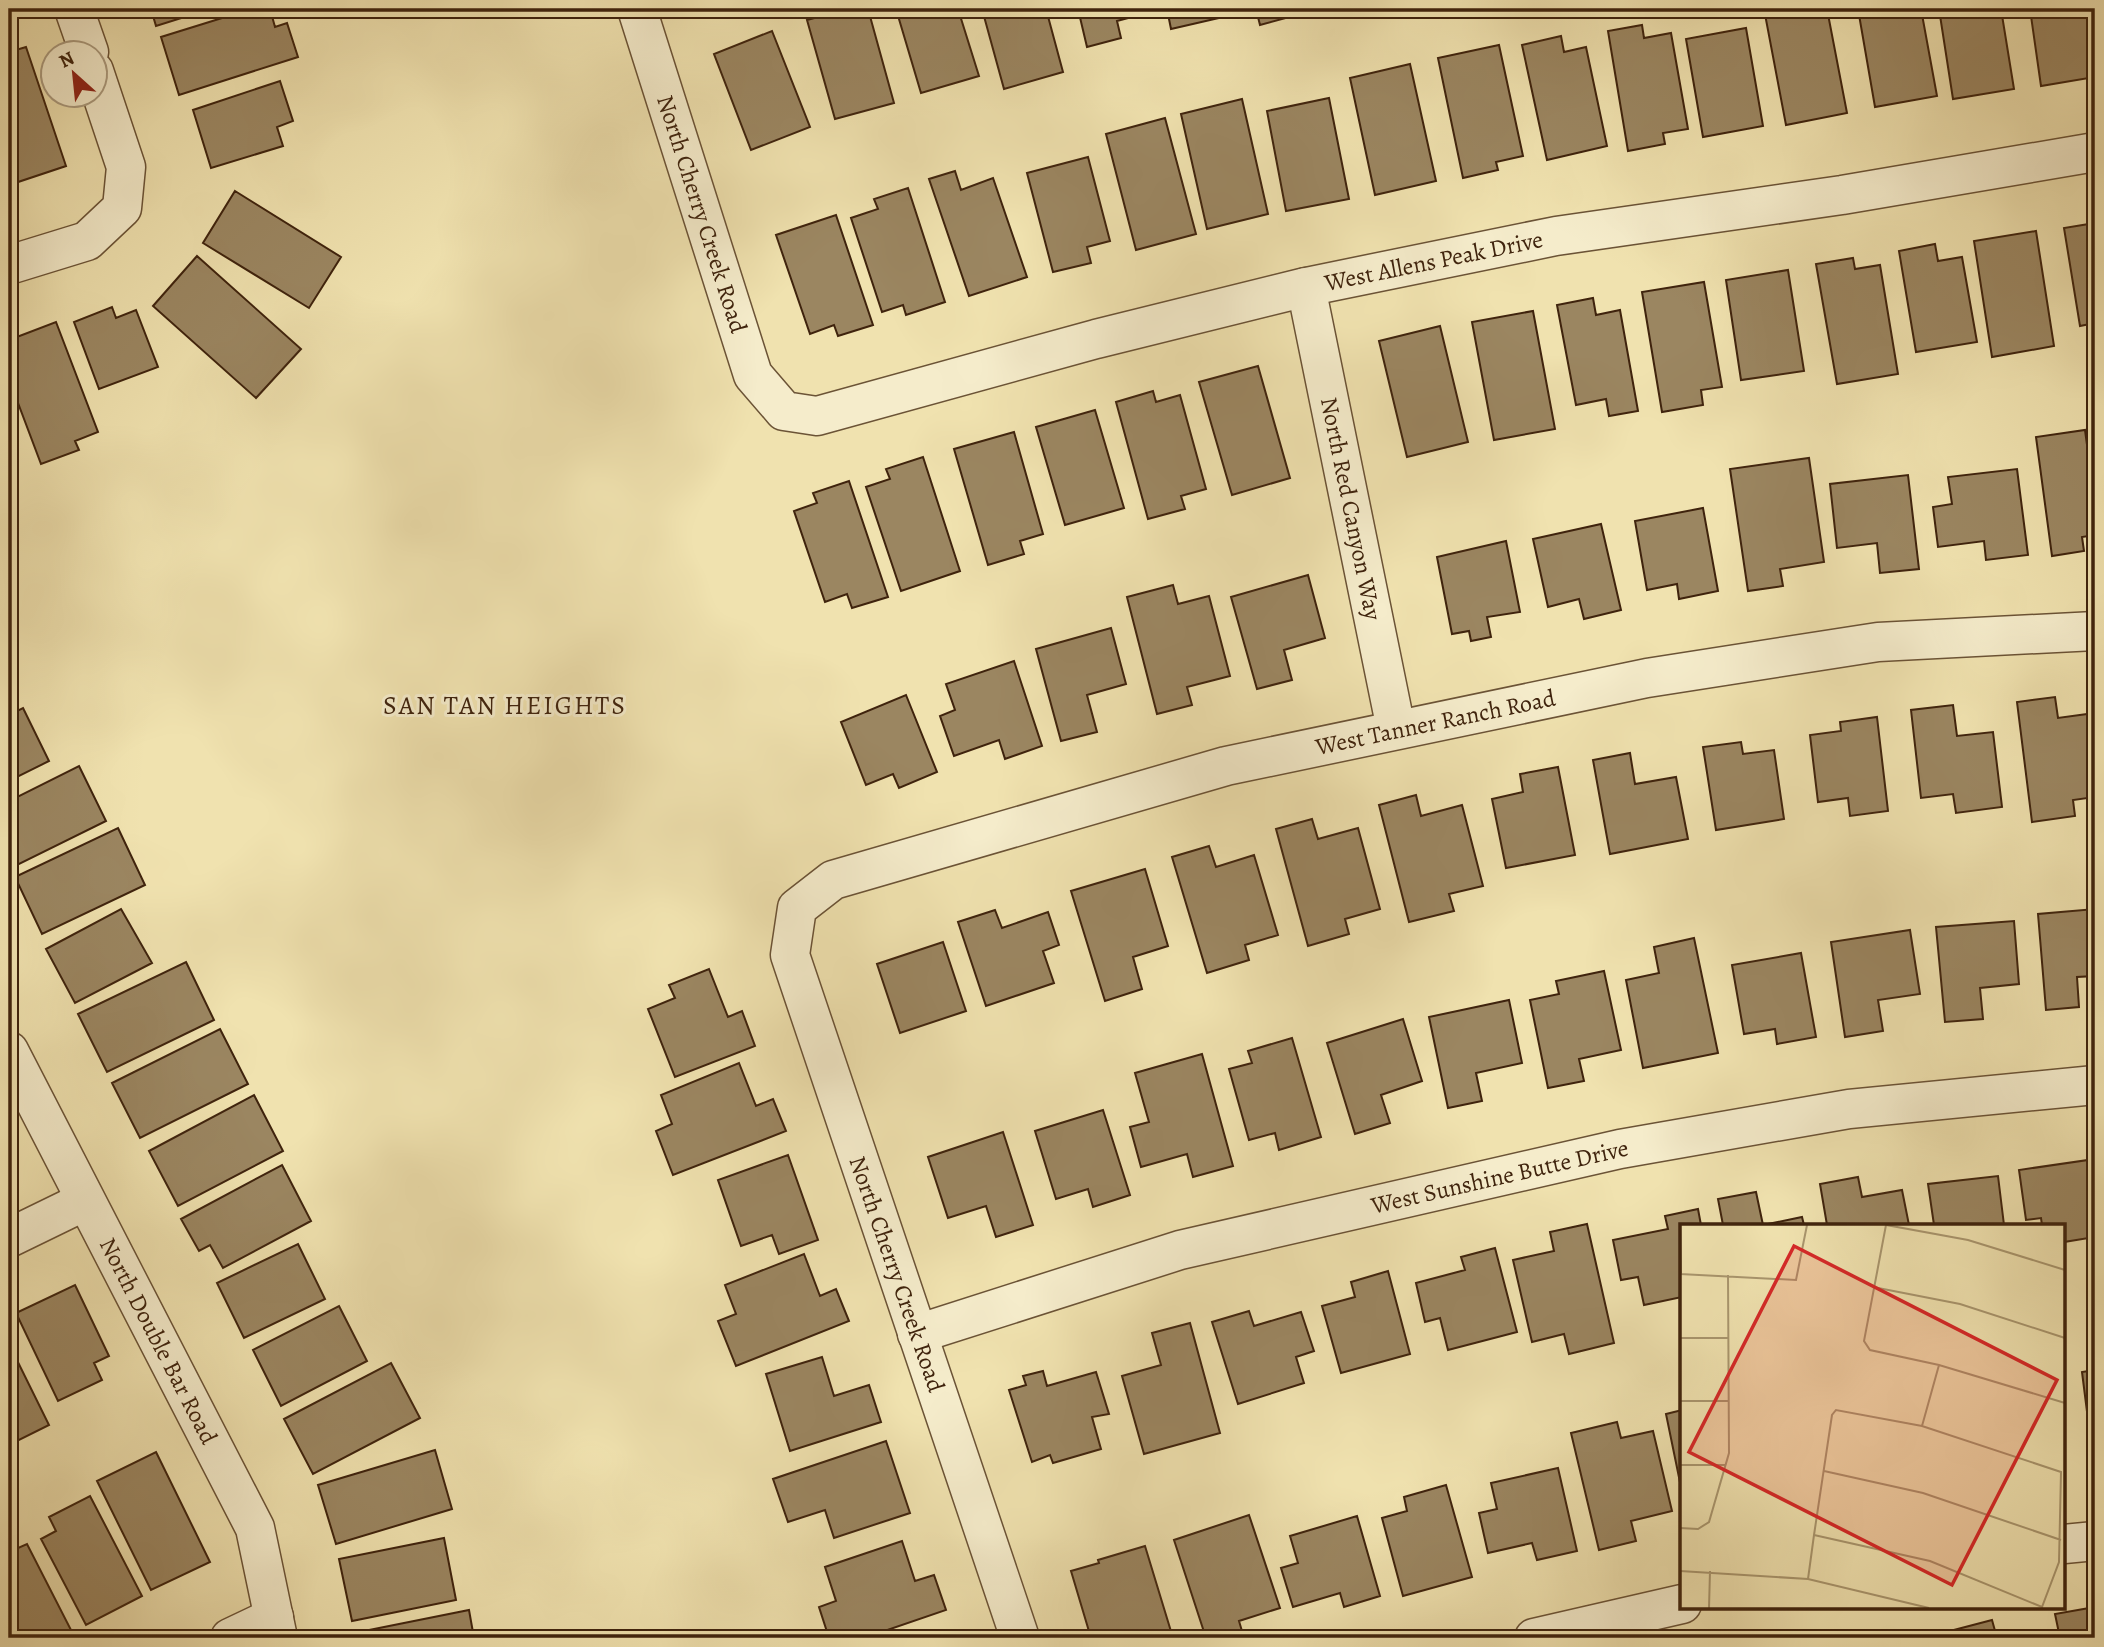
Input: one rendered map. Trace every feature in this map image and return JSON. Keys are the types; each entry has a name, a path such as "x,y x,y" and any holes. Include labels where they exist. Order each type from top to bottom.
{"street":[{"path":"74,9 84,38"},
{"name":"North Cherry Creek Road","path":"637,9 753,375 784,411"},
{"path":"9,265 87,242 122,208 126,167 106,108"},
{"name":"West Allens Peak Drive","path":"784,411 817,416 1096,339 1307,287 1556,236 1842,195 2095,152"},
{"name":"North Red Canyon Way","path":"1307,287 1396,729"},
{"name":"West Tanner Ranch Road","path":"797,908 833,880 1226,766 1396,729 1647,678 1878,642 2095,631"},
{"name":"North Cherry Creek Road","path":"797,908 789,955 1020,1638"},
{"name":"North Double Bar Road","path":"9,1051 255,1528 276,1627"},
{"name":"West Sunshine Butte Drive","path":"917,1334 1180,1250 1620,1149 1849,1109 2095,1086"},
{"path":"9,1238 85,1200"},
{"path":"2066,1544 2095,1541"},
{"path":"1534,1638 1680,1604"},
{"path":"230,1638 276,1627"}],"building":[{"path":"151,9 210,9 156,26"},
{"path":"251,9 270,9 275,27 287,23 298,57 179,95 161,37"},
{"path":"848,9 868,9 894,103 835,119 807,20"},
{"path":"896,9 958,9 979,76 921,93"},
{"path":"982,9 1046,9 1063,72 1004,89"},
{"path":"1078,9 1142,9 1143,14 1117,21 1121,38 1087,47"},
{"path":"1167,9 1231,9 1232,15 1171,29"},
{"path":"1256,9 1319,9 1260,25"},
{"path":"1764,9 1827,9 1847,113 1786,125"},
{"path":"1858,9 1921,9 1937,96 1875,107"},
{"path":"1939,9 2001,9 2014,89 1953,99"},
{"path":"2030,9 2092,9 2095,77 2041,86"},
{"path":"1642,25 1644,38 1671,33 1688,129 1663,133 1665,144 1628,151 1608,31"},
{"path":"1746,28 1763,126 1703,137 1686,39"},
{"path":"772,31 810,127 751,150 714,54"},
{"path":"1561,36 1564,52 1586,47 1607,146 1547,160 1522,45"},
{"path":"1499,45 1523,156 1496,162 1498,170 1463,178 1438,58"},
{"path":"26,47 38,83 38,108 47,108 66,166 9,185 9,52"},
{"path":"1410,64 1436,181 1375,195 1350,78"},
{"path":"280,81 293,121 277,127 283,146 211,168 193,110"},
{"path":"1329,98 1349,199 1286,211 1267,111"},
{"path":"1242,99 1268,214 1207,229 1181,114"},
{"path":"1165,118 1196,234 1136,250 1106,134"},
{"path":"1088,157 1110,241 1087,247 1091,263 1053,272 1027,173"},
{"path":"955,171 961,190 993,178 1027,277 969,296 929,179"},
{"path":"908,188 945,302 906,315 903,305 882,312 851,218 878,209 874,199"},
{"path":"235,191 341,257 309,308 203,243"},
{"path":"836,215 873,325 838,336 834,325 810,334 776,235"},
{"path":"2095,223 2095,323 2080,326 2064,228"},
{"path":"2036,231 2054,346 1992,357 1974,241"},
{"path":"1935,244 1938,261 1962,257 1977,342 1916,352 1899,251"},
{"path":"197,256 301,349 256,398 153,306"},
{"path":"1853,258 1855,269 1880,265 1898,374 1837,384 1816,264"},
{"path":"1788,270 1804,371 1741,380 1726,280"},
{"path":"1704,282 1722,387 1701,390 1703,405 1662,412 1642,292"},
{"path":"1593,298 1596,315 1620,310 1638,411 1609,416 1606,399 1576,405 1557,305"},
{"path":"112,307 116,318 136,310 158,367 99,389 74,322"},
{"path":"1533,311 1555,429 1494,440 1472,322"},
{"path":"56,322 98,432 75,441 79,450 41,464 9,379 9,340"},
{"path":"1440,326 1468,442 1407,457 1379,341"},
{"path":"1258,366 1290,478 1232,495 1199,382"},
{"path":"1153,391 1156,402 1180,395 1206,489 1181,496 1185,509 1148,519 1116,402"},
{"path":"1095,410 1124,508 1065,525 1036,427"},
{"path":"2085,430 2088,452 2095,451 2095,535 2082,537 2084,551 2052,556 2036,437"},
{"path":"1014,432 1043,534 1020,541 1024,554 988,565 954,449"},
{"path":"923,457 960,571 901,591 866,487 890,479 886,469"},
{"path":"1809,458 1824,562 1780,569 1783,586 1748,591 1730,469"},
{"path":"2017,469 2028,555 1986,560 1984,541 1938,547 1933,507 1952,504 1948,477"},
{"path":"1908,475 1919,569 1880,573 1877,543 1837,548 1830,484"},
{"path":"849,481 888,597 852,608 847,594 825,602 794,511 817,503 813,493"},
{"path":"1703,508 1718,591 1679,599 1677,584 1647,590 1635,521"},
{"path":"1601,524 1621,610 1584,619 1579,599 1548,607 1533,539"},
{"path":"1506,541 1520,612 1487,617 1491,637 1471,641 1469,631 1452,634 1437,557"},
{"path":"1308,575 1325,638 1284,650 1292,680 1257,689 1231,597"},
{"path":"1173,585 1178,604 1209,596 1230,676 1187,687 1192,705 1157,714 1127,597"},
{"path":"1111,628 1126,684 1087,695 1097,732 1061,741 1036,649"},
{"path":"1014,661 1042,746 1005,759 999,740 954,756 940,716 955,710 946,684"},
{"path":"906,695 937,772 899,788 893,774 866,785 841,722"},
{"path":"2055,697 2058,718 2095,713 2095,797 2073,800 2075,816 2032,822 2017,702"},
{"path":"1953,705 1957,736 1993,732 2002,807 1956,813 1953,794 1921,798 1911,710"},
{"path":"23,708 49,761 9,781 9,715"},
{"path":"1877,717 1888,811 1850,816 1848,798 1818,802 1810,735 1841,731 1840,722"},
{"path":"1741,742 1743,754 1774,750 1784,819 1716,830 1703,747"},
{"path":"1630,753 1635,784 1676,777 1688,839 1610,854 1593,760"},
{"path":"79,766 106,821 9,869 9,801"},
{"path":"1558,767 1575,855 1506,868 1492,799 1523,792 1520,774"},
{"path":"1416,795 1421,816 1462,805 1483,886 1449,894 1454,911 1409,922 1379,805"},
{"path":"1312,819 1318,839 1358,828 1380,909 1345,919 1349,934 1308,946 1276,829"},
{"path":"118,828 145,885 42,934 15,877"},
{"path":"1209,846 1216,867 1254,855 1278,935 1245,945 1249,960 1207,973 1172,857"},
{"path":"1145,869 1168,946 1133,957 1142,989 1105,1001 1071,891"},
{"path":"121,909 152,963 75,1003 46,949"},
{"path":"2095,909 2095,976 2077,977 2079,1007 2046,1010 2038,914"},
{"path":"995,910 1002,928 1048,912 1059,945 1043,951 1054,983 986,1006 958,922"},
{"path":"2014,921 2019,984 1980,988 1983,1019 1945,1022 1936,927"},
{"path":"1910,930 1920,994 1878,1000 1883,1031 1845,1037 1831,942"},
{"path":"1694,938 1718,1053 1643,1068 1626,980 1659,973 1654,947"},
{"path":"943,942 966,1011 900,1033 877,964"},
{"path":"1801,953 1816,1037 1777,1044 1775,1029 1744,1034 1732,965"},
{"path":"186,962 214,1020 107,1072 78,1014"},
{"path":"709,969 728,1017 742,1011 755,1046 675,1077 648,1009 675,998 669,985"},
{"path":"1604,971 1621,1050 1579,1059 1584,1081 1548,1088 1530,1000 1559,994 1556,981"},
{"path":"1509,1000 1522,1063 1476,1073 1482,1101 1448,1108 1429,1017"},
{"path":"1403,1019 1422,1081 1381,1095 1390,1123 1355,1134 1327,1043"},
{"path":"220,1029 248,1084 140,1138 112,1083"},
{"path":"1292,1038 1321,1137 1279,1150 1275,1133 1249,1140 1229,1069 1252,1063 1248,1051"},
{"path":"1202,1054 1233,1166 1193,1177 1187,1154 1141,1167 1130,1127 1149,1122 1135,1073"},
{"path":"739,1063 756,1106 773,1099 786,1131 673,1175 656,1131 672,1124 661,1095"},
{"path":"254,1095 283,1151 178,1206 149,1151"},
{"path":"1103,1110 1130,1195 1093,1207 1088,1189 1056,1199 1035,1131"},
{"path":"1003,1132 1033,1225 996,1237 986,1206 948,1218 928,1157"},
{"path":"788,1155 818,1240 779,1254 772,1235 741,1246 718,1180"},
{"path":"2095,1159 2095,1237 2066,1242 2066,1224 2042,1224 2041,1218 2026,1220 2019,1170"},
{"path":"282,1165 311,1221 223,1268 210,1245 199,1251 181,1219"},
{"path":"1998,1176 2004,1224 1934,1224 1928,1184"},
{"path":"1858,1177 1862,1197 1902,1190 1909,1224 1827,1224 1820,1184"},
{"path":"1756,1192 1763,1224 1723,1224 1718,1199"},
{"path":"1698,1209 1701,1224 1680,1224 1680,1297 1644,1305 1638,1277 1621,1280 1613,1240 1668,1229 1665,1216"},
{"path":"1802,1217 1804,1224 1768,1224"},
{"path":"1587,1224 1614,1343 1569,1354 1564,1334 1532,1342 1513,1260 1554,1251 1550,1232"},
{"path":"298,1244 325,1299 244,1338 217,1283"},
{"path":"1495,1248 1517,1332 1448,1350 1440,1318 1425,1322 1416,1283 1465,1270 1461,1257"},
{"path":"804,1254 820,1296 836,1289 849,1321 736,1366 718,1321 736,1314 725,1285"},
{"path":"1388,1271 1410,1354 1341,1373 1322,1306 1355,1297 1351,1282"},
{"path":"75,1285 109,1356 94,1363 102,1380 58,1401 16,1313"},
{"path":"339,1306 367,1361 281,1406 253,1350"},
{"path":"1249,1311 1254,1326 1301,1312 1314,1351 1296,1357 1304,1383 1238,1404 1212,1322"},
{"path":"1190,1323 1220,1433 1144,1454 1122,1376 1161,1365 1152,1333"},
{"path":"9,1344 49,1425 9,1445"},
{"path":"822,1357 834,1396 869,1385 881,1422 790,1451 766,1374"},
{"path":"391,1363 420,1418 313,1474 284,1419"},
{"path":"2095,1370 2095,1467 2094,1467 2082,1372"},
{"path":"1043,1371 1047,1386 1096,1372 1109,1414 1092,1417 1101,1449 1053,1463 1050,1455 1032,1462 1009,1390 1026,1385 1023,1376"},
{"path":"1680,1410 1680,1482 1666,1414"},
{"path":"1617,1422 1621,1438 1653,1431 1672,1511 1631,1521 1636,1541 1599,1550 1571,1433"},
{"path":"886,1441 910,1513 834,1538 825,1510 788,1522 773,1479"},
{"path":"435,1450 452,1509 336,1544 318,1485"},
{"path":"156,1452 210,1562 151,1590 97,1481"},
{"path":"1558,1468 1577,1551 1537,1560 1532,1543 1488,1553 1479,1513 1497,1509 1491,1483"},
{"path":"1446,1485 1472,1577 1403,1596 1382,1518 1407,1511 1404,1497"},
{"path":"90,1496 142,1596 86,1625 41,1539 56,1531 49,1517"},
{"path":"1249,1515 1280,1608 1239,1621 1244,1638 1206,1638 1174,1540"},
{"path":"1357,1516 1380,1596 1344,1607 1340,1593 1293,1607 1281,1568 1298,1563 1290,1536"},
{"path":"9,1534 16,1549 27,1544 72,1632 59,1638 9,1638"},
{"path":"444,1538 456,1600 352,1621 339,1559"},
{"path":"902,1541 915,1581 934,1575 946,1610 864,1638 829,1638 819,1607 836,1601 825,1567"},
{"path":"1145,1546 1173,1638 1091,1638 1071,1571"},
{"path":"2095,1607 2095,1638 2060,1638 2055,1614"},
{"path":"469,1610 474,1638 350,1638 349,1634"},
{"path":"1992,1620 1997,1638 1952,1638 1950,1631"}],"district":[{"name":"SAN TAN HEIGHTS","path":"505,705"}]}
